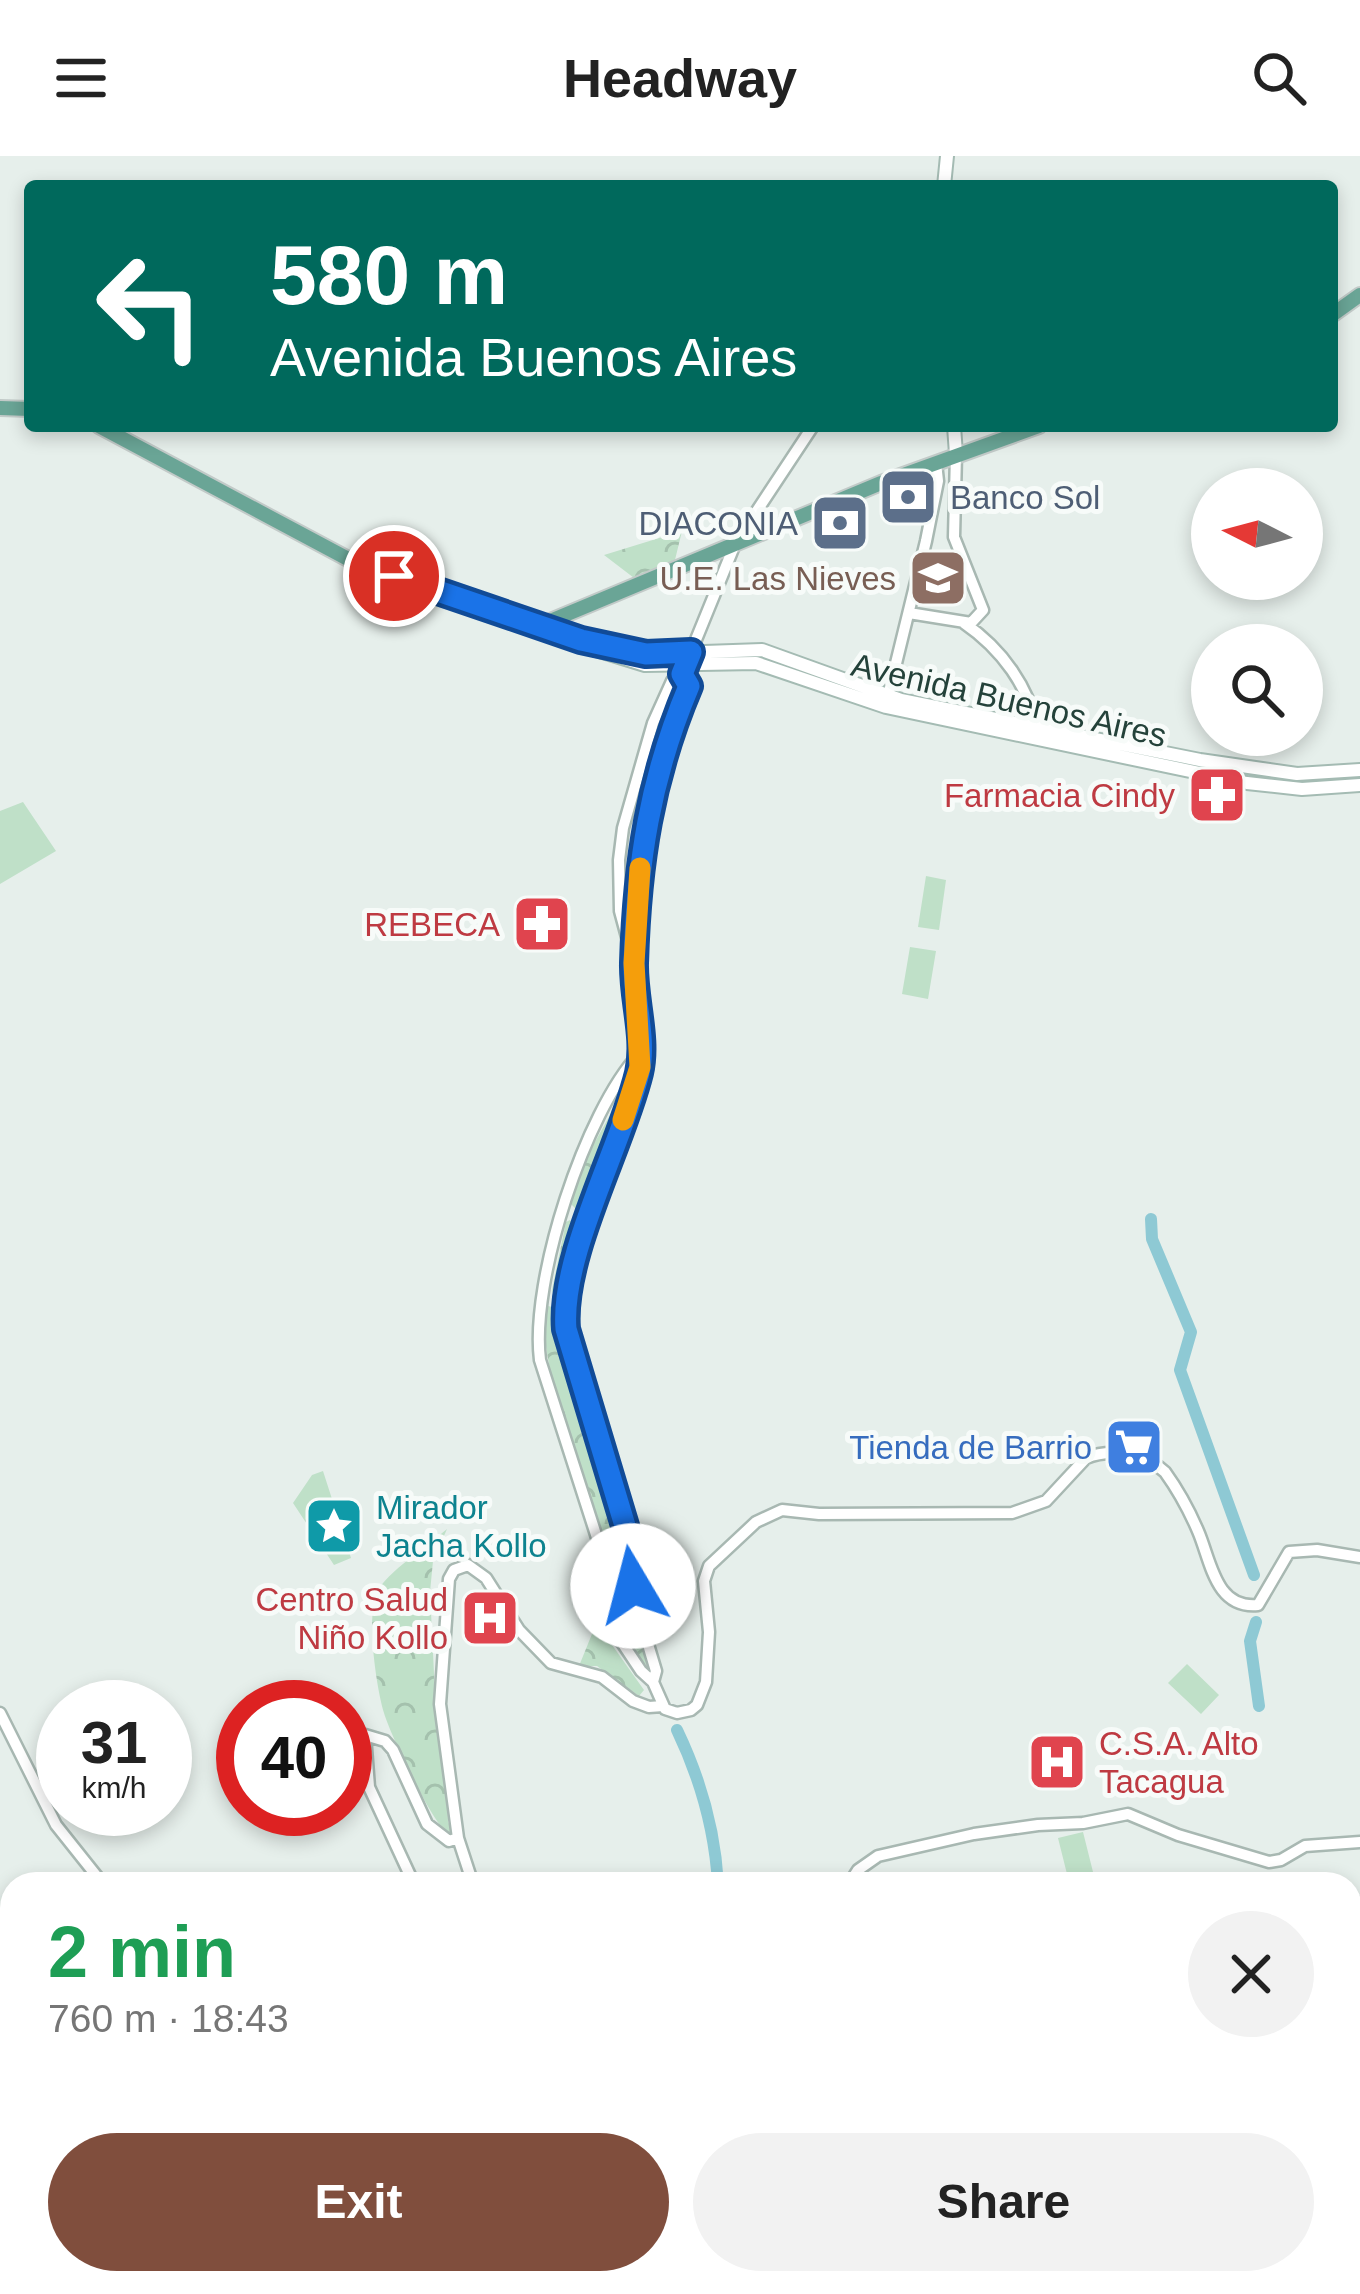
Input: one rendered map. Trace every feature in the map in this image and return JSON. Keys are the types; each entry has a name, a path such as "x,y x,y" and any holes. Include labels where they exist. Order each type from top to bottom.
{"main road":[{"name":"Avenida Buenos Aires","path":"109,432 350,560 645,665 756,663 887,702 1247,783 1302,789 1360,785"},
{"path":"954,432 956,454"},
{"path":"536,627 956,454 1021,432"},
{"name":"Avenida Buenos Aires","path":"1039,734 1267,771 1328,774 1360,770"}],"street":[{"path":"634,963 620,911 623,828 653,723 672,681 686,664 735,544 809,432"},
{"path":"909,613 964,623 976,620 983,610 954,536 956,454"},
{"path":"887,702 938,481 937,463"},
{"path":"964,623 1013,672 1031,704 1039,734"},
{"path":"652,1682 656,1671 635,1601 626,1529 566,1329 566,1305 588,1223 638,1076 634,963 642,844 659,765 689,686 686,664"},
{"path":"653,723 671,728"},
{"path":"642,760 659,765"},
{"path":"631,799 650,802"},
{"path":"639,1054 580,1158 561,1211 538,1332 540,1360 599,1544 604,1608 671,1712 698,1706 704,1693 709,1648 704,1581 709,1566 751,1525 782,1510 1012,1513 1046,1501 1086,1458 1120,1454 1148,1461 1166,1472 1197,1528 1215,1580 1240,1605 1258,1605 1289,1552 1317,1550 1360,1557"},
{"path":"561,1211 588,1223"},
{"path":"542,1300 566,1305"},
{"path":"469,1872 458,1838 440,1704 449,1579 459,1566 481,1572 519,1630 551,1663 602,1677 633,1701 663,1706"},
{"path":"0,1713 56,1825 94,1872"},
{"path":"408,1872 369,1786 365,1735 385,1741 393,1750 427,1824 449,1841 458,1838"},
{"path":"857,1872 878,1856 974,1834 1128,1814 1178,1835 1269,1862 1305,1846 1360,1842"}],"green space":[{"path":"682,531 674,564 638,581 604,555"},
{"path":"23,802 56,851 0,884 0,811"},
{"path":"926,876 946,880 939,930 918,927"},
{"path":"910,947 936,951 928,999 902,994"},
{"path":"634,1072 593,1194 581,1214 571,1204 576,1176"},
{"path":"570,1220 579,1232 563,1299 555,1300 552,1290"},
{"path":"548,1306 561,1309 572,1378 615,1512 628,1581 613,1579 564,1423 547,1354"},
{"path":"323,1471 351,1558 334,1565 293,1503 312,1475"},
{"path":"447,1529 433,1561 430,1592 436,1714 447,1770 450,1836 424,1799 388,1724 372,1634 374,1603 382,1585"},
{"path":"612,1588 631,1591 649,1667 621,1632"},
{"path":"600,1628 644,1690 639,1696 597,1666 579,1666 594,1629"},
{"path":"1187,1664 1219,1695 1201,1714 1168,1683"},
{"path":"1083,1832 1093,1872 1066,1872 1058,1838"}],"waterway":[{"path":"1151,1219 1152,1239 1191,1332 1180,1370 1254,1575"},
{"path":"1256,1622 1250,1641 1259,1706"},
{"path":"677,1730 705,1805 717,1872"}],"slow traffic":[{"path":"623,1120 640,1067 634,963 640,868"}],"place":[{"name":"Banco Sol","path":"908,497"},
{"name":"DIACONIA","path":"840,523"},
{"name":"U.E. Las Nieves","path":"938,578"},
{"name":"Farmacia Cindy","path":"1217,795"},
{"name":"REBECA","path":"542,924"},
{"name":"Tienda de Barrio","path":"1134,1447"},
{"name":"Mirador Jacha Kollo","path":"334,1526"},
{"name":"Centro Salud Niño Kollo","path":"490,1618"},
{"name":"C.S.A. Alto Tacagua","path":"1057,1762"}],"route":[{"path":"394,576 581,640 646,654 691,652 682,674 689,686 659,765 644,830 634,963 640,1067 588,1223 565,1312 566,1329 626,1529 633,1586"}]}
